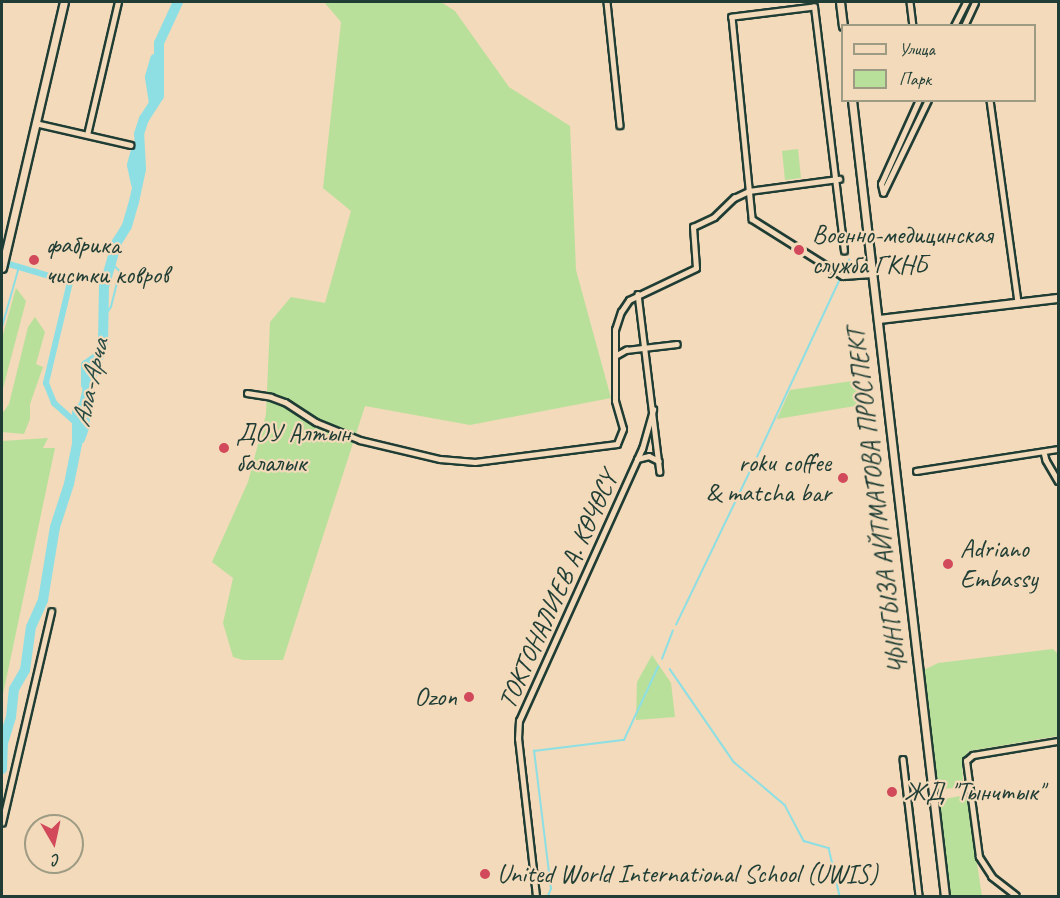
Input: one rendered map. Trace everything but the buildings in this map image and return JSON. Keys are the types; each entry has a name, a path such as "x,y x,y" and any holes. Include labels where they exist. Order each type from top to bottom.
{"main road":[{"path":"2,268 64,2"},
{"path":"840,2 843,24"},
{"name":"ЧЫНГЫЗА АЙТМАТОВА ПРОСПЕКТ","path":"852,102 945,897"},
{"path":"878,319 1059,298"}],"street":[{"path":"87,135 118,2"},
{"path":"607,2 620,125"},
{"path":"910,2 913,24"},
{"path":"955,24 966,2"},
{"path":"964,24 975,2"},
{"path":"844,251 837,179 814,7 732,17 752,219 843,276 872,274"},
{"path":"919,102 882,187 883,193 927,102"},
{"path":"990,102 1018,303"},
{"path":"35,123 131,145"},
{"path":"247,393 285,402 316,422 360,440 440,459 475,462 617,444 623,429 615,401 617,322 629,300 696,268 693,227 714,217 734,198 749,191 837,179"},
{"path":"638,294 660,472"},
{"path":"615,356 626,351 677,344"},
{"name":"ТОКТОНАЛИЕВ А. КӨЧӨСҮ","path":"536,897 518,740 519,721 638,459 653,410"},
{"path":"916,471 1059,449"},
{"path":"1044,452 1046,460 1059,481"},
{"path":"638,459 649,456 659,461"},
{"path":"2,823 51,612"},
{"path":"1016,897 992,877 979,857 966,761 973,755 1059,741"},
{"path":"903,759 919,897"}],"green space":[{"path":"324,2 441,2 455,11 509,87 570,126 576,270 611,398 470,425 365,406 283,660 243,660 233,657 223,623 233,578 212,562 248,482 266,414 270,322 291,297 325,303 351,211 323,188 341,22"},
{"path":"798,149 801,178 785,180 782,151"},
{"path":"16,288 26,301 2,392 2,338"},
{"path":"35,317 45,332 36,364 43,367 30,404 30,419 24,434 2,432 2,414 9,404 28,327"},
{"path":"859,380 861,405 777,419 790,390"},
{"path":"48,438 43,448 55,448 2,699 2,441"},
{"path":"1053,649 1058,654 1058,736 969,751 962,761 963,783 959,787 938,790 924,670 938,663"},
{"path":"652,655 671,683 675,717 636,720 637,682"},
{"path":"961,796 967,799 982,896 950,896 938,800"}],"waterway":[{"name":"Ала-Арча","path":"2,769 3,743 11,717 14,689 25,670 31,627 43,600 55,527 69,484 77,444 77,413 84,405 103,343 104,287 117,242 127,226 134,202 141,169 139,134 144,119 159,96 159,43 178,2"},
{"path":"960,24 970,2"},
{"path":"154,103 150,77 155,59"},
{"path":"883,187 923,102"},
{"path":"136,184 132,165 137,146"},
{"path":"845,268 849,260"},
{"path":"2,262 70,282 46,383 54,403 77,424"},
{"path":"104,317 111,307 119,276 119,271 111,263"},
{"path":"2,327 19,267"},
{"path":"757,457 841,277"},
{"path":"86,385 86,365 99,356"},
{"path":"80,439 85,425 84,405"},
{"path":"676,625 754,463"},
{"path":"662,659 673,631"},
{"path":"548,896 551,889 534,751 624,740 658,667"},
{"path":"670,669 734,762 785,805 804,841 829,848 840,896"}],"place":[{"name":"Военно-медицинская служба ГКНБ","path":"799,250"},
{"name":"фабрика чистки ковров","path":"34,260"},
{"name":"ДОУ Алтын балалык","path":"224,448"},
{"name":"roku coffee & matcha bar","path":"843,478"},
{"name":"Adriano Embassy","path":"948,564"},
{"name":"Ozon","path":"469,697"},
{"name":"ЖД \"Тынчтык\"","path":"892,792"},
{"name":"United World International School (UWIS)","path":"485,874"}]}
